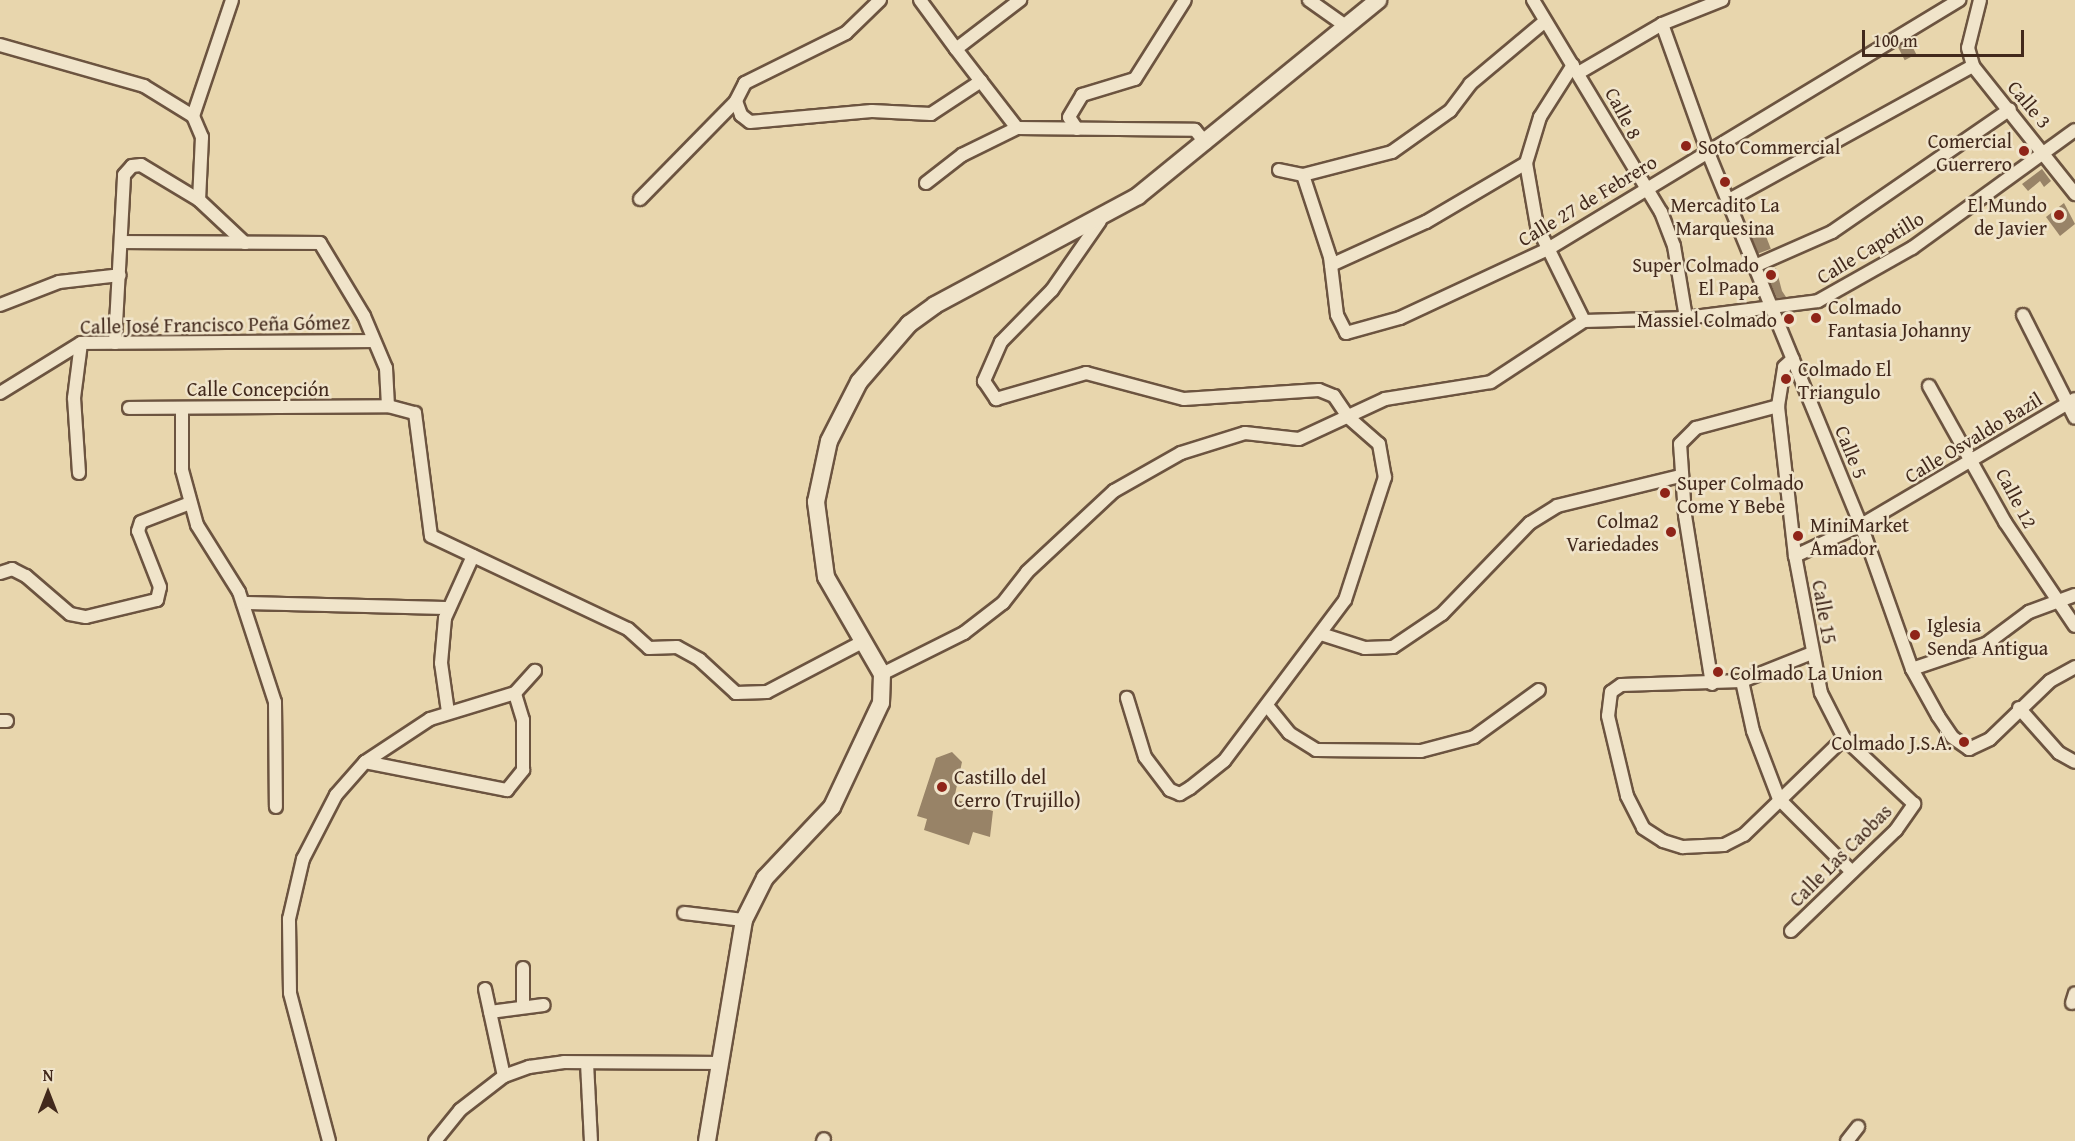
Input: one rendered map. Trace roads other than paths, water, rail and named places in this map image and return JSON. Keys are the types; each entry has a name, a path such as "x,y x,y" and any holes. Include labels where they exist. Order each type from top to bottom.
{"street":[{"path":"193,116 232,0"},
{"path":"640,199 736,101 745,83 846,33 880,0"},
{"path":"920,0 1017,128"},
{"path":"956,49 1020,0"},
{"path":"1077,129 1069,117 1082,95 1135,80 1185,0"},
{"path":"1309,0 1347,27"},
{"path":"708,1141 744,920 765,878 815,828 846,784 881,703 882,674 826,577 816,502 829,441 848,400 880,354 935,305 1100,221 1206,143 1378,0"},
{"name":"Calle 8","path":"1533,0 1544,22 1576,68 1644,188 1661,212 1674,246 1686,318"},
{"path":"882,674 972,627 1003,603 1027,572 1114,491 1181,453 1245,433 1299,440 1385,399 1491,382 1584,321 1537,226 1526,164 1540,117 1576,68 1662,24 1722,0"},
{"name":"Calle 27 de Febrero","path":"1331,265 1337,315 1346,333 1400,318 1548,249 1644,188 1959,0"},
{"path":"1729,200 1973,66 1968,48 1980,0"},
{"path":"1279,170 1303,175 1392,152 1422,134 1470,84 1544,22"},
{"name":"Calle 5","path":"1662,24 1707,150 1776,308 1793,359 1861,525 1912,669 1952,737 1969,749 1990,739 2019,708"},
{"path":"0,45 144,86 193,116 202,137 199,200"},
{"name":"Calle 3","path":"1973,66 2045,152 2075,195"},
{"path":"736,101 741,115 750,122 872,111 932,114 981,81"},
{"path":"1757,265 1832,232 2010,109"},
{"path":"926,183 962,155 1017,128 1195,130 1206,143"},
{"name":"Calle Capotillo","path":"1584,321 1686,318 1776,308 1844,291 2075,130"},
{"path":"1303,175 1331,265 1426,222 1526,164"},
{"path":"115,343 124,175 132,166 141,165 199,200 245,243"},
{"path":"1100,221 1052,290 1001,342 984,381 996,399 1086,373 1184,399 1319,390 1334,396 1348,417 1379,444 1385,477 1346,600 1269,708 1224,761 1180,794 1170,790 1145,757 1127,698"},
{"path":"122,242 320,243 364,316 372,341 386,368 388,406"},
{"path":"0,305 59,282 120,276"},
{"path":"2023,315 2071,401 2075,418"},
{"name":"Calle José Francisco Peña Gómez","path":"0,393 81,343 372,341"},
{"path":"79,473 74,398 81,343"},
{"name":"Calle 15","path":"1793,359 1784,367 1778,406 1795,556 1812,653 1829,717 1844,738 1914,804"},
{"name":"Calle 12","path":"1929,386 1975,460 2005,522 2055,600 2075,626"},
{"name":"Calle Osvaldo Bazil","path":"1795,556 1861,525 1975,460 2071,401"},
{"name":"Calle Concepción","path":"129,408 388,406 415,413 430,536 473,556"},
{"path":"1712,684 1680,476 1685,434 1778,406"},
{"path":"182,408 182,470 190,503 197,525 243,603 275,702 276,807"},
{"path":"1322,634 1365,648 1393,647 1442,614 1530,523 1557,506 1680,476"},
{"path":"0,573 12,569 26,576 70,614 86,617 157,600 160,587 138,531 141,522 190,503"},
{"path":"448,712 441,663 449,608 473,556 628,629 649,648 676,647 700,660 736,693 767,692 864,641"},
{"path":"1912,669 1986,644 2055,600 2075,595"},
{"path":"243,603 449,608"},
{"path":"1812,653 1742,681 1712,684 1629,685 1611,692 1608,716 1627,796 1643,828 1683,847 1724,845 1744,835 1844,738"},
{"path":"2075,667 2019,708 2059,753 2075,762"},
{"path":"329,1141 290,993 286,948 303,859 336,795 365,762 448,712 515,693 535,671"},
{"path":"1742,681 1753,731 1779,799 1852,872"},
{"path":"1269,708 1289,733 1316,750 1420,751 1474,737 1539,690"},
{"path":"365,762 507,790 523,770 523,720 515,693"},
{"name":"Calle Las Caobas","path":"1791,931 1852,872 1914,804"},
{"path":"684,913 744,920"},
{"path":"523,968 523,1006"},
{"path":"485,989 504,1076"},
{"path":"490,1012 544,1005"},
{"path":"435,1141 460,1110 504,1076 564,1062 719,1063"},
{"path":"587,1063 591,1141"},
{"path":"1847,1141 1858,1127"}],"place":[{"name":"Soto Commercial","path":"1686,146"},
{"name":"Comercial Guerrero","path":"2024,151"},
{"name":"Mercadito La Marquesina","path":"1725,182"},
{"name":"El Mundo de Javier","path":"2059,215"},
{"name":"Super Colmado El Papa","path":"1771,275"},
{"name":"Colmado Fantasia Johanny","path":"1816,318"},
{"name":"Massiel Colmado","path":"1789,319"},
{"name":"Colmado El Triangulo","path":"1786,379"},
{"name":"Super Colmado Come Y Bebe","path":"1665,493"},
{"name":"Colma2 Variedades","path":"1671,532"},
{"name":"MiniMarket Amador","path":"1798,536"},
{"name":"Iglesia Senda Antigua","path":"1915,635"},
{"name":"Colmado La Union","path":"1718,672"},
{"name":"Colmado J.S.A.","path":"1964,742"},
{"name":"Castillo del Cerro (Trujillo)","path":"942,787"}]}
